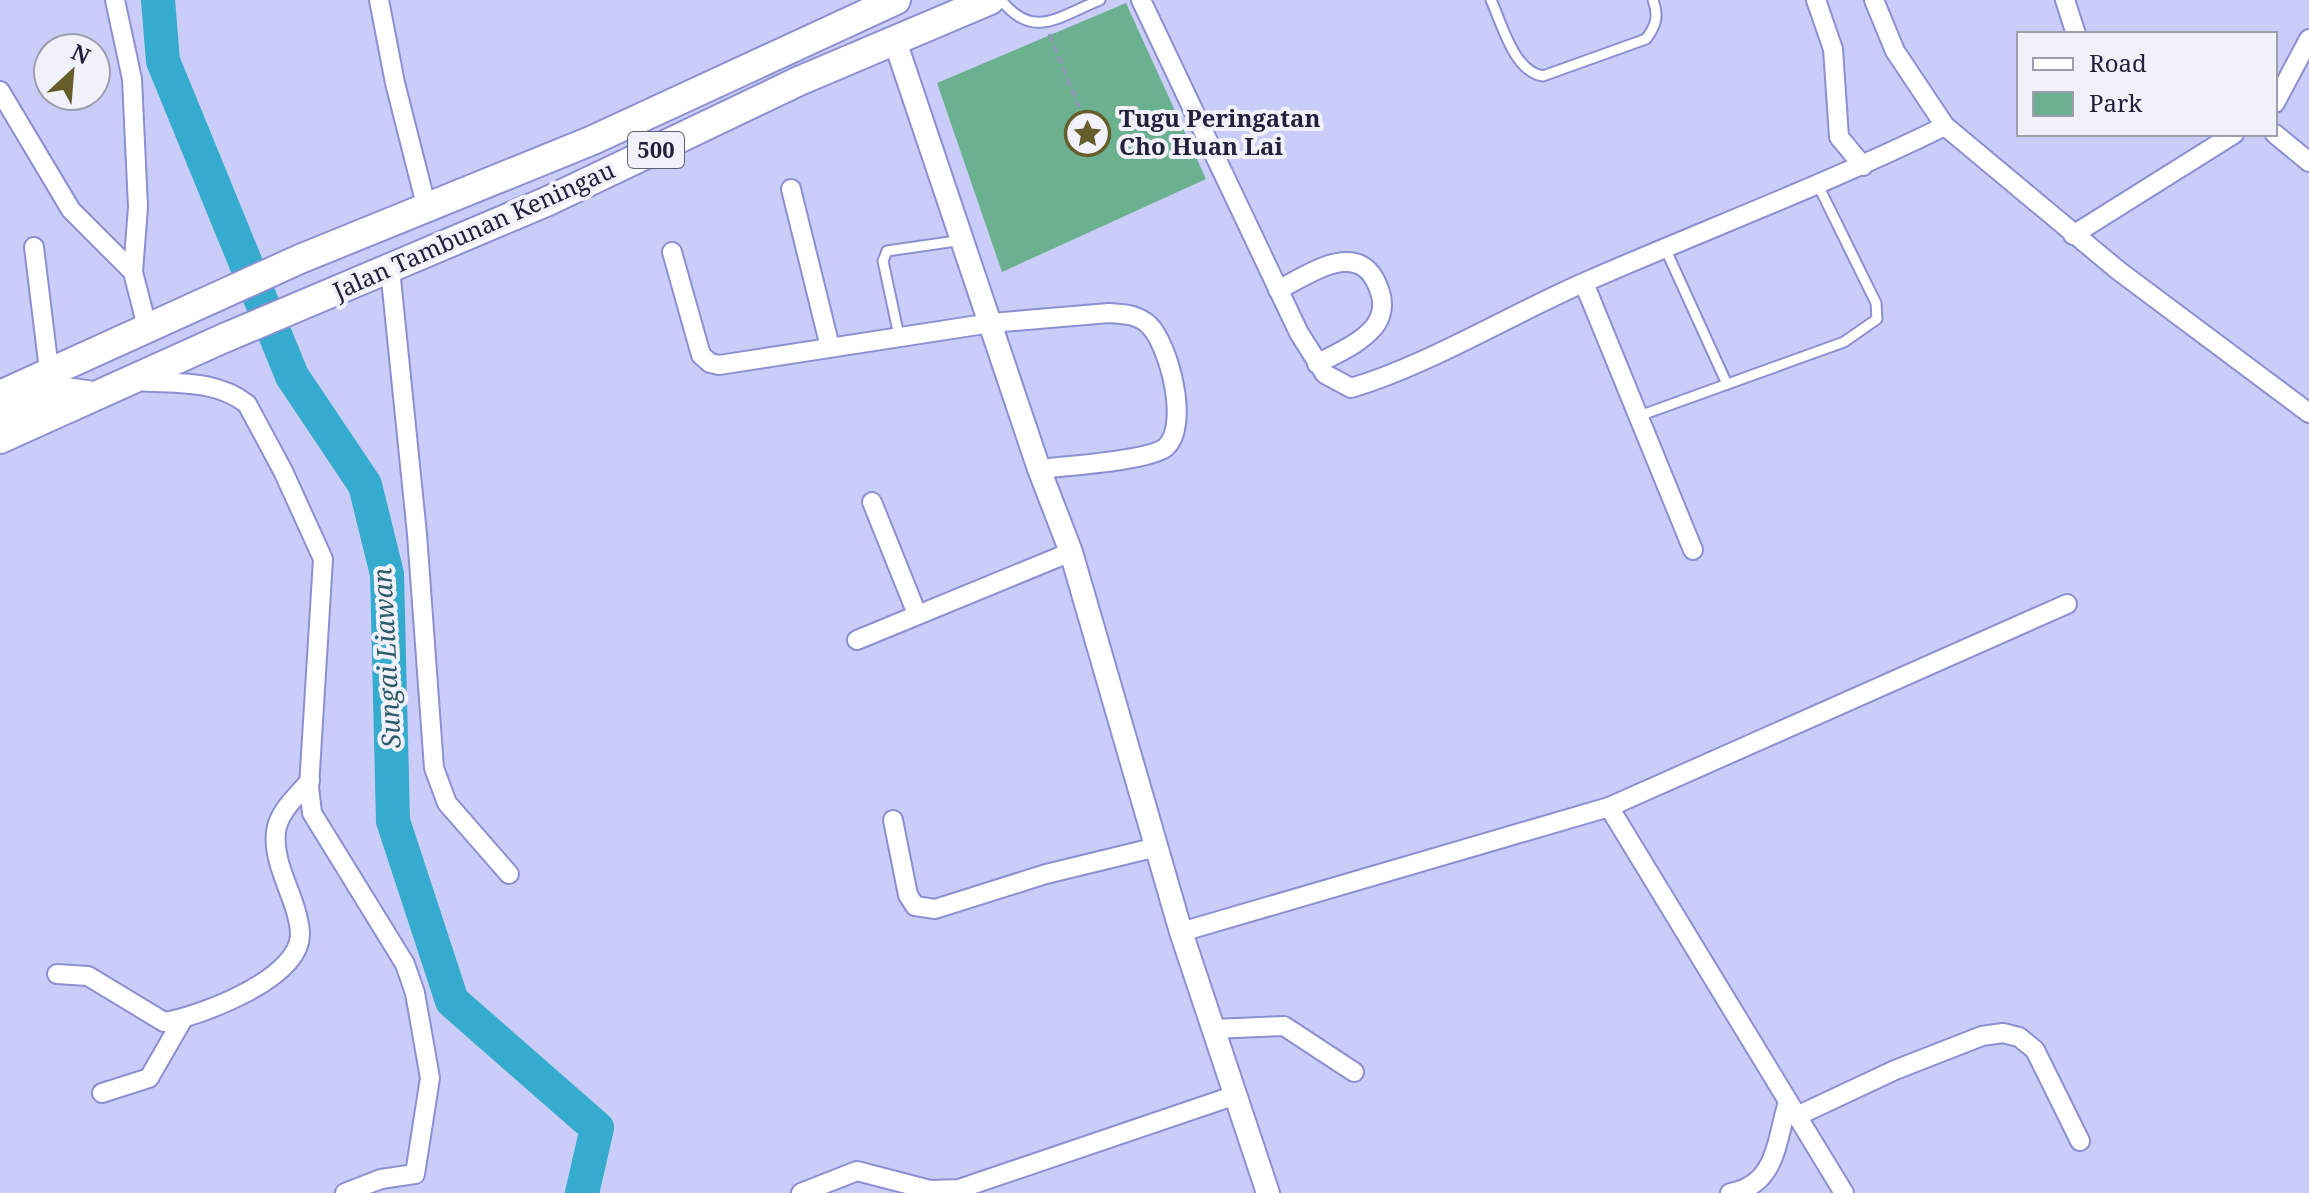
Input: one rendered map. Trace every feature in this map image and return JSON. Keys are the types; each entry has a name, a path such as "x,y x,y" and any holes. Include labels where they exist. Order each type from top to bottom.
{"main road":[{"name":"Jalan Tambunan Keningau","path":"0,395 49,370 300,259 593,140 828,28 896,0"},
{"name":"Jalan Tambunan Keningau","path":"0,439 222,339 548,201 799,81 990,0"},
{"path":"0,413 57,391 91,396"}],"street":[{"path":"115,0 132,79 138,207 133,272 147,327"},
{"path":"379,0 395,83 427,209"},
{"path":"1141,0 1278,290 1317,364 1332,381 1351,388 1584,283 1863,166 1945,126"},
{"path":"1816,0 1833,49 1839,137 1863,166"},
{"path":"1874,0 1895,51 1945,126 2073,235 2309,413"},
{"path":"2065,0 2075,32"},
{"path":"2277,99 2309,39"},
{"path":"895,41 1039,469 1071,552 1181,932 1233,1096 1268,1193"},
{"path":"0,91 71,210 133,272"},
{"path":"2073,235 2231,136"},
{"path":"2277,136 2309,162"},
{"path":"791,189 830,347"},
{"path":"34,247 49,370"},
{"path":"672,252 701,355 710,363 719,365 991,323 1127,314 1148,325 1169,358 1175,419 1174,433 1166,447 1147,455 1039,469"},
{"path":"1278,290 1336,263 1360,264 1372,274 1382,300 1382,311 1375,326 1317,364"},
{"path":"390,269 417,534 434,768 447,803 509,874"},
{"path":"1584,283 1693,550"},
{"path":"130,380 207,386 235,394 247,404 317,540 323,559 323,587 310,781 312,813 318,828 405,964 415,993 430,1078 415,1174 417,1193"},
{"path":"872,502 917,614"},
{"path":"857,640 1071,552"},
{"path":"1181,932 1609,807 2067,604"},
{"path":"57,974 88,976 164,1022 183,1019 278,974 297,951 300,931 279,858 276,830 288,806 310,781"},
{"path":"1609,807 1844,1193"},
{"path":"893,820 908,895 915,906 925,909 943,907 1046,874 1157,847"},
{"path":"102,1093 149,1078 183,1019"},
{"path":"1213,1029 1265,1024 1284,1026 1354,1072"},
{"path":"1730,1193 1747,1190 1763,1177 1793,1109 1982,1036 2003,1033 2019,1037 2035,1050 2080,1141"},
{"path":"801,1193 857,1171 930,1190 959,1189 1233,1096"},
{"path":"345,1193 381,1179 415,1174"}],"lane":[{"path":"1001,0 1018,18 1029,24 1045,23 1100,0"},
{"path":"1491,0 1520,62 1535,75 1543,76 1646,39 1655,25 1653,0"},
{"path":"1638,416 1844,342 1877,319 1876,303 1817,183"},
{"path":"899,336 884,269 887,251 964,240"},
{"path":"1665,248 1727,384"}],"path":[{"path":"1045,23 1084,119"}],"green space":[{"path":"1126,3 1206,179 1002,272 937,83"}],"waterway":[{"name":"Sungai Liawan","path":"158,0 163,61 292,376 365,485 387,574 393,821 452,1001 597,1128 582,1193"}],"place":[{"name":"Tugu Peringatan Cho Huan Lai","path":"1088,133"}]}
